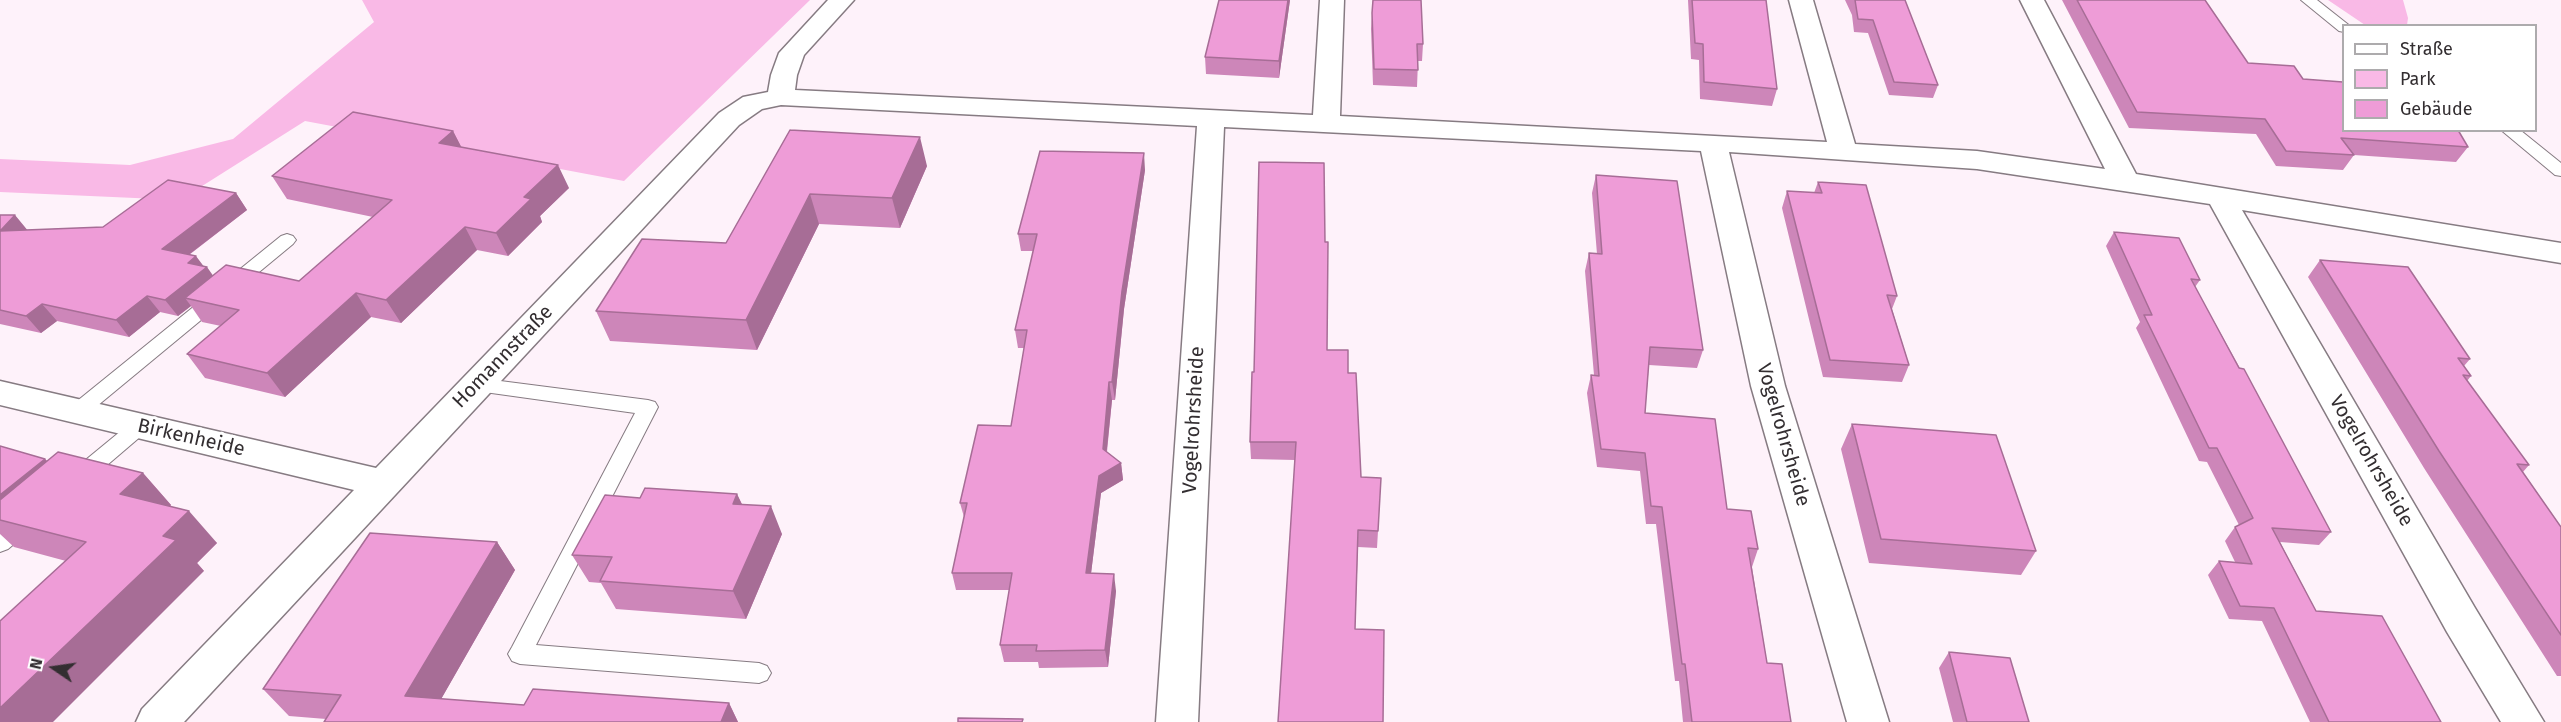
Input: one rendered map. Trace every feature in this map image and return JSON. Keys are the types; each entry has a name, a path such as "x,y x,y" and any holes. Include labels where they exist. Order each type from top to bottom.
{"street":[{"path":"842,0 792,53 786,68 780,97 1713,143 1977,160 2125,181 2561,253"},
{"path":"1326,123 1332,0"},
{"path":"1801,0 1843,151"},
{"path":"2032,0 2125,181"},
{"name":"Homannstraße","path":"157,722 729,118 753,102 780,97"},
{"name":"Vogelrohrsheide","path":"1177,722 1211,118"},
{"name":"Vogelrohrsheide","path":"1713,143 1768,386 1868,722"},
{"name":"Vogelrohrsheide","path":"2221,198 2461,620 2523,722"},
{"name":"Birkenheide","path":"0,393 383,483"}],"lane":[{"path":"2308,0 2342,26"},
{"path":"2512,132 2561,171"},
{"path":"78,411 287,240"},
{"path":"477,385 648,407 520,654 759,672"},
{"path":"61,492 140,426"},
{"path":"0,543 44,507"}],"green space":[{"path":"362,0 810,0 624,181 305,121 180,200 0,192 0,159 130,165 233,139 374,22"},
{"path":"2328,0 2403,0 2408,18 2407,24 2364,24"}],"building":[{"path":"1219,0 1288,0 1279,61 1205,57"},
{"path":"1373,0 1421,0 1423,44 1417,44 1418,70 1374,69"},
{"path":"1692,0 1766,0 1777,89 1704,82 1703,44 1695,43"},
{"path":"1855,0 1905,0 1938,85 1894,82 1873,20 1858,19"},
{"path":"2077,0 2205,0 2248,63 2294,66 2303,79 2342,82 2342,132 2459,132 2468,147 2341,138 2354,155 2286,151 2265,119 2137,112"},
{"path":"353,112 453,131 439,143 558,165 524,197 531,199 496,233 465,227 386,300 356,293 267,373 187,354 239,310 185,298 226,265 299,281 392,200 272,176"},
{"path":"790,130 920,137 892,198 810,194 746,320 596,311 642,239 726,243"},
{"path":"1040,151 1144,153 1122,291 1112,382 1109,382 1103,449 1121,463 1099,476 1086,573 1114,574 1105,650 1036,651 1037,645 1000,645 1012,573 952,573 967,503 960,503 978,425 1011,426 1027,330 1015,330 1037,234 1018,234"},
{"path":"1259,162 1324,163 1325,242 1328,242 1327,350 1348,350 1348,373 1356,373 1361,477 1381,478 1378,531 1358,530 1355,629 1384,630 1383,722 1278,722 1296,442 1250,442"},
{"path":"1596,175 1677,181 1703,350 1650,347 1645,413 1715,419 1727,509 1751,511 1758,549 1748,548 1767,663 1782,664 1791,722 1692,722 1685,664 1682,664 1662,507 1651,506 1645,453 1601,449 1591,375 1599,376 1589,253 1602,254"},
{"path":"168,180 236,193 162,249 196,256 188,263 207,267 165,300 147,296 116,320 42,304 26,316 0,310 0,231 103,227"},
{"path":"1818,182 1866,185 1897,296 1887,295 1909,365 1830,360 1787,191 1822,193"},
{"path":"0,215 15,215 0,231"},
{"path":"2114,232 2179,238 2200,280 2191,279 2239,368 2244,369 2331,532 2272,528 2316,611 2382,616 2441,722 2329,722 2274,608 2240,606 2219,561 2252,564 2235,527 2253,518 2217,448 2209,448 2144,315 2152,315"},
{"path":"2320,260 2408,267 2470,359 2458,358 2471,376 2463,375 2529,465 2517,464 2561,527 2561,635 2439,451"},
{"path":"1852,424 1996,435 2036,551 1881,539"},
{"path":"0,446 45,459 0,495"},
{"path":"58,452 143,473 120,494 189,511 163,536 176,540 0,708 0,621 86,542 0,520 0,500"},
{"path":"645,488 737,494 733,504 771,506 733,591 600,581 612,557 572,555 605,495 640,498"},
{"path":"370,533 497,542 405,696 524,705 533,689 729,703 721,722 324,722 341,695 263,689"},
{"path":"1949,652 2010,658 2029,722 1967,722"},
{"path":"958,718 1023,719 1022,722 958,722"}]}
